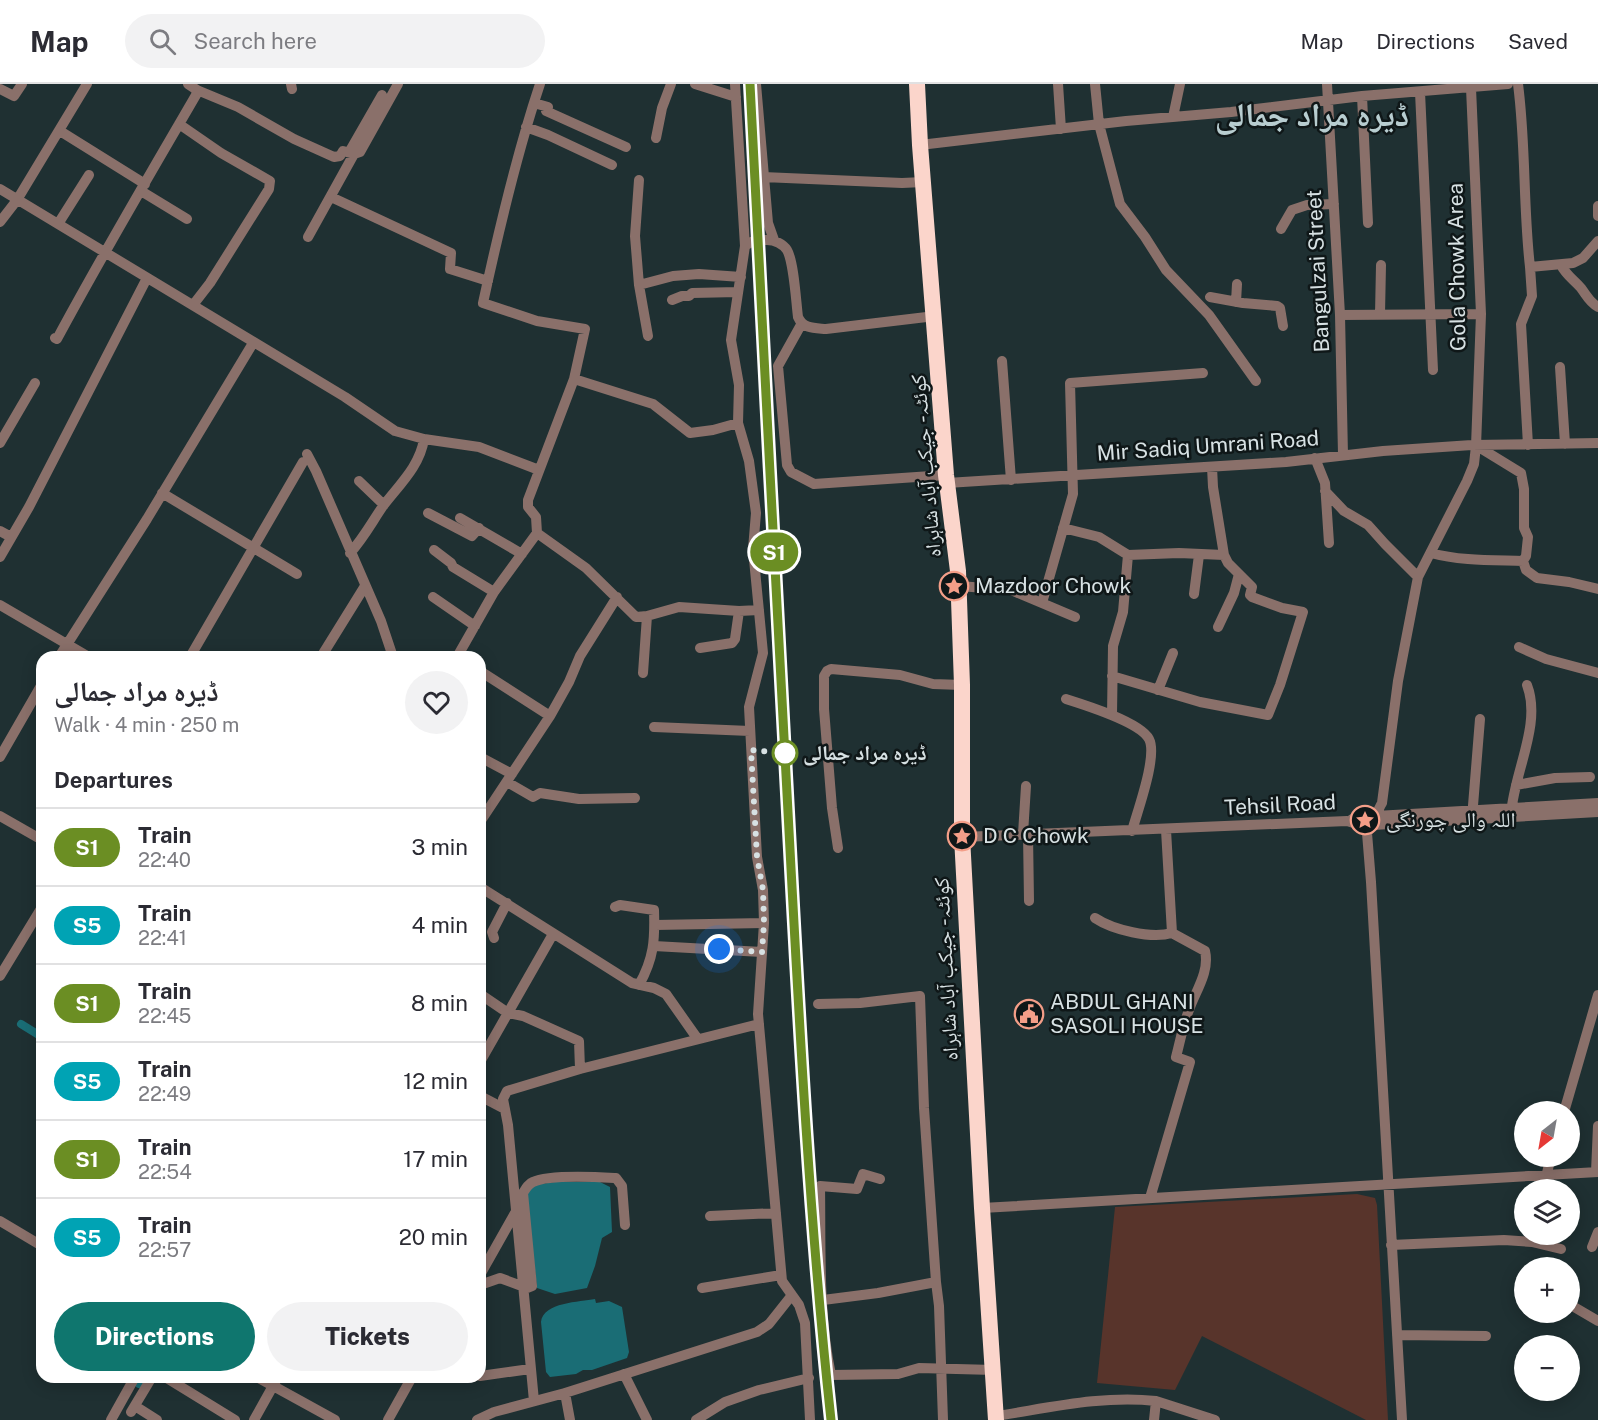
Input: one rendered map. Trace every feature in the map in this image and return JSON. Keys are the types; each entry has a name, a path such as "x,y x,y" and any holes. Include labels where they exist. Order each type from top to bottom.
{"highway":[{"name":"کوئٹہ - جیکب آباد شاہراہ","path":"917,84 947,479 959,586 962,685 962,837 996,1418"}],"street":[{"path":"0,89 14,96 22,84"},
{"path":"0,222 17,200 87,84"},
{"path":"192,87 238,107 294,139 334,157 340,156 343,151 353,154 360,152 399,84"},
{"path":"656,138 662,108 671,84"},
{"path":"695,84 736,97"},
{"path":"735,84 745,246 731,340 739,385 738,423 749,461 756,513 753,549 763,653 749,707 757,857 763,890 764,923 759,1024 781,1275 782,1281 799,1305 805,1323 810,1420"},
{"path":"760,84 763,177 768,223 774,240"},
{"path":"1058,84 1061,129"},
{"path":"1095,84 1099,124 1120,204 1146,237 1166,270 1209,315 1256,381"},
{"path":"1173,117 1180,84"},
{"name":"Bangulzai Street","path":"1327,84 1340,315 1343,455"},
{"path":"920,145 1362,96 1508,84"},
{"path":"1518,84 1525,223 1532,296 1521,324 1528,445"},
{"path":"460,651 494,592 537,533 536,517 528,507 528,500 574,379 585,329 537,321 483,303 537,85"},
{"name":"Gola Chowk Area","path":"1367,823 1382,803 1398,681 1418,577 1474,464 1481,314 1477,86"},
{"path":"55,338 57,339 104,252 196,95 192,87"},
{"path":"1420,92 1433,370"},
{"path":"308,237 353,154 351,149 382,95"},
{"path":"1362,96 1368,223"},
{"path":"534,103 548,107 546,111 626,147"},
{"path":"179,124 221,153 270,181 269,189 193,306"},
{"path":"526,127 612,165"},
{"path":"60,131 187,219"},
{"path":"58,224 89,176"},
{"path":"763,177 923,182"},
{"path":"639,180 635,236 639,285 648,336"},
{"path":"0,189 345,398 395,431 424,439 479,447 539,470"},
{"path":"331,197 451,253 450,268 488,281"},
{"path":"1281,229 1292,210 1306,205 1334,204"},
{"path":"1598,206 1598,216"},
{"path":"745,246 750,241 774,240 787,249 798,317 809,327 826,329 935,316"},
{"path":"1530,267 1561,265 1583,258 1598,241"},
{"path":"1380,314 1381,265"},
{"path":"1561,265 1566,275 1598,307"},
{"path":"639,285 682,275 741,277"},
{"path":"0,558 147,278"},
{"path":"1236,302 1237,284"},
{"path":"672,300 689,296 692,293 738,292"},
{"path":"1210,297 1280,307 1283,326"},
{"path":"1340,315 1481,314"},
{"name":"Mir Sadiq Umrani Road","path":"802,323 778,366 787,465 791,472 814,484 947,479 1011,480 1212,467 1383,451 1598,443"},
{"path":"63,651 253,343"},
{"path":"1002,361 1011,480"},
{"path":"1560,367 1565,444"},
{"path":"1042,603 1073,494 1070,382 1203,373"},
{"path":"574,379 653,404 690,433 738,423"},
{"path":"0,443 35,383"},
{"path":"350,553 408,476 422,451 424,439"},
{"path":"1474,446 1521,473 1524,489 1524,528 1528,537 1526,556 1523,561 1526,570 1537,578 1598,589"},
{"path":"193,651 305,458 316,471 381,621 391,651"},
{"path":"1315,458 1322,474 1325,490 1329,543"},
{"path":"1113,676 1200,702 1268,715 1303,612 1282,608 1252,597 1250,595 1252,587 1228,563 1224,555 1212,467"},
{"path":"359,481 384,506"},
{"path":"1325,490 1344,511 1368,525 1418,577"},
{"path":"162,493 297,574"},
{"path":"428,513 472,536 479,528"},
{"path":"460,518 522,554"},
{"path":"1063,528 1099,537 1128,555 1179,553 1224,555"},
{"path":"0,531 11,537"},
{"path":"537,533 586,568 636,617 679,607 759,610"},
{"path":"434,550 453,567 494,592"},
{"path":"1431,553 1450,557 1523,561"},
{"path":"1112,715 1113,646 1123,612 1128,555"},
{"path":"1194,594 1199,555"},
{"path":"1218,627 1234,593 1239,574"},
{"path":"325,651 365,586"},
{"path":"959,586 1011,590 1075,617"},
{"path":"434,597 475,626"},
{"path":"486,813 550,716 580,656 617,597"},
{"path":"0,604 79,651"},
{"path":"700,648 732,643 735,639 739,611"},
{"path":"643,673 647,616"},
{"path":"1519,647 1546,659 1598,673"},
{"path":"1158,690 1173,653"},
{"path":"838,848 832,808 824,709 824,676 827,671 831,669 855,670 900,675 933,684 962,685"},
{"path":"486,675 550,716"},
{"path":"1511,813 1532,718 1532,697 1527,685"},
{"path":"0,757 36,694"},
{"path":"1066,699 1112,715 1149,738 1152,749 1147,780 1132,831"},
{"path":"1472,815 1480,719"},
{"path":"654,726 750,731"},
{"path":"486,761 533,796 540,794 579,799 635,798"},
{"path":"1516,785 1555,778 1590,777"},
{"path":"1026,786 1025,834 1029,902"},
{"path":"1511,813 1598,803"},
{"path":"1511,813 1598,812"},
{"name":"Tehsil Road","path":"962,837 1347,821 1367,823 1511,813"},
{"path":"0,816 36,837"},
{"path":"1367,823 1402,1420"},
{"path":"1166,830 1172,933"},
{"path":"486,891 639,985 654,988 666,994 697,1038"},
{"path":"494,938 492,932 507,903"},
{"path":"615,907 654,910 654,946 650,966 639,985"},
{"path":"0,976 36,917"},
{"path":"1095,918 1101,922 1143,934 1159,936 1172,933 1205,951 1207,957 1200,988 1189,1009 1176,1057 1190,1062 1150,1198"},
{"path":"655,925 764,923"},
{"path":"486,1052 553,934"},
{"path":"654,946 762,952"},
{"path":"1567,1101 1598,995"},
{"path":"818,1004 920,996 924,1108 939,1306 943,1420"},
{"path":"486,998 508,1013 523,1016 579,1041 580,1069"},
{"path":"534,1401 503,1099 507,1091 580,1069 759,1024"},
{"path":"486,1099 505,1109"},
{"path":"982,1208 1597,1172 1598,1126"},
{"path":"1545,1179 1548,1167"},
{"path":"880,1179 863,1174 857,1189 820,1186 823,1300 826,1350 831,1375 898,1374 919,1368 994,1370"},
{"path":"486,1283 500,1278 524,1287 532,1286 523,1193 534,1181 594,1177 616,1179 622,1186 625,1225"},
{"path":"486,1264 516,1212"},
{"path":"710,1216 776,1213"},
{"path":"0,1221 36,1242"},
{"path":"1592,1247 1598,1232"},
{"path":"1391,1245 1514,1239"},
{"path":"1550,1245 1561,1249"},
{"path":"702,1288 781,1275"},
{"path":"823,1300 936,1282"},
{"path":"477,1420 757,1332 769,1324 792,1295"},
{"path":"1580,1311 1598,1322"},
{"path":"1397,1335 1486,1336"},
{"path":"486,1375 530,1369"},
{"path":"624,1374 647,1420"},
{"path":"696,1420 725,1402 759,1390 809,1378"},
{"path":"111,1420 132,1383"},
{"path":"148,1383 133,1409 157,1420"},
{"path":"175,1383 235,1420"},
{"path":"254,1420 274,1383"},
{"path":"276,1383 319,1417 335,1420"},
{"path":"388,1420 409,1383"},
{"path":"565,1393 570,1420"},
{"path":"996,1418 1092,1401 1132,1398 1156,1401 1197,1417 1215,1420"},
{"path":"1154,1420 1156,1401"}],"shaded area":[{"path":"1357,1194 1375,1198 1377,1205 1388,1420 1366,1420 1202,1336 1175,1390 1097,1383 1115,1207"}],"water":[{"path":"555,1182 600,1182 610,1187 612,1232 602,1238 587,1288 555,1294 537,1288 526,1192 534,1185"},
{"path":"595,1299 596,1303 609,1301 622,1307 629,1352 627,1358 576,1374 550,1377 546,1372 541,1322 543,1315 548,1310 563,1304"}],"waterway":[{"path":"21,1024 36,1033"}],"railway":[{"path":"750,84 804,1088 815,1254 831,1420"}],"train":[{"name":"S1","path":"750,84 793,895 813,1212 831,1420"}],"place":[{"name":"Mazdoor Chowk","path":"954,586"},
{"name":"ڈیرہ مراد جمالی","path":"785,753"},
{"name":"اللہ والی چورنگی","path":"1365,820"},
{"name":"D C Chowk","path":"962,836"},
{"name":"ABDUL GHANI SASOLI HOUSE","path":"1029,1014"}],"district":[{"name":"ڈیرہ مراد جمالی","path":"1312,114"}],"route":[{"path":"719,949 762,952 763,890 757,857 751,750 785,753"}]}
